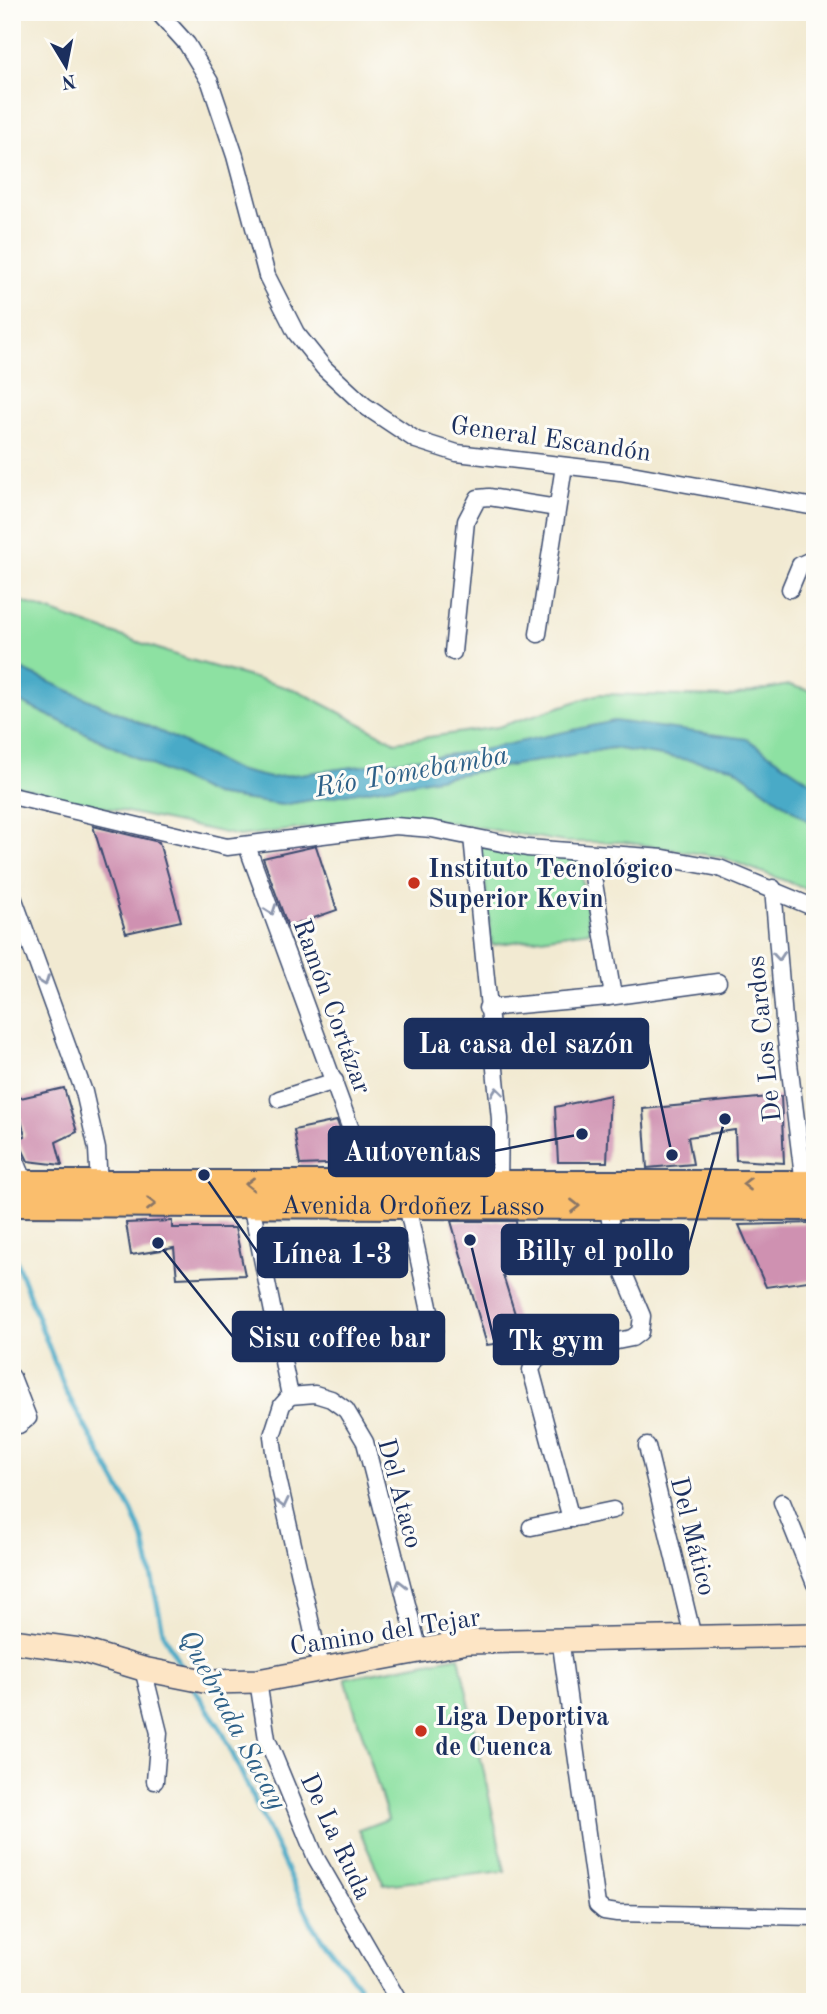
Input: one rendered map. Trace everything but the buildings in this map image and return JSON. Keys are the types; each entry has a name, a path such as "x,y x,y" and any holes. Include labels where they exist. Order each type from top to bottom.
{"main road":[{"name":"Avenida Ordoñez Lasso","path":"21,1194 99,1186 371,1184 499,1184 811,1192"},
{"name":"Avenida Ordoñez Lasso","path":"21,1194 251,1205 608,1206 811,1192"}],"street":[{"name":"General Escandón","path":"158,12 187,44 210,82 235,156 267,276 296,333 324,368 365,407 416,440 477,457 712,486 815,507"},
{"path":"538,634 564,466"},
{"path":"453,653 466,521 471,506 478,498 489,497 557,508"},
{"path":"790,589 800,565 815,558"},
{"path":"12,796 199,841 247,846 395,826 527,848 694,862 719,868 773,888 815,908"},
{"path":"472,837 500,1119 499,1184"},
{"name":"Ramón Cortázar","path":"247,846 371,1184"},
{"path":"589,853 611,990 608,997"},
{"name":"De Los Cardos","path":"773,888 785,1031 811,1192"},
{"path":"12,894 84,1092 97,1149 99,1186"},
{"path":"487,1008 608,997 718,982"},
{"path":"279,1099 335,1082"},
{"path":"12,1150 21,1194"},
{"path":"251,1205 290,1396 282,1405 272,1436 277,1474 321,1668"},
{"path":"407,1205 434,1330"},
{"path":"571,1519 531,1370 537,1356 632,1338 640,1332 642,1315 614,1250 608,1206"},
{"path":"12,1377 28,1418 19,1425 12,1425"},
{"name":"Del Ataco","path":"290,1396 315,1394 331,1399 346,1410 365,1442 419,1651"},
{"name":"Del Mático","path":"647,1446 693,1636"},
{"path":"782,1502 815,1584"},
{"path":"531,1527 613,1510"},
{"name":"Camino del Tejar","path":"12,1641 80,1650 150,1671 209,1682 258,1681 467,1642 815,1634"},
{"path":"560,1638 597,1905 601,1909 617,1913 815,1917"},
{"path":"150,1671 159,1733 155,1781"},
{"name":"De La Ruda","path":"258,1681 267,1740 316,1858 399,2002"}],"green space":[{"path":"12,598 187,659 299,691 395,742 498,727 599,694 728,697 788,685 815,692 815,786 747,739 478,751 270,778 236,770 174,738 12,665"},
{"path":"12,698 214,795 282,805 612,748 733,767 815,826 815,892 721,857 624,842 564,842 437,820 392,818 239,836 57,797 12,784"},
{"path":"481,845 579,859 590,931 492,945"},
{"path":"459,1656 505,1871 384,1885 359,1830 388,1819 345,1678"}],"water":[{"name":"Río Tomebamba","path":"12,665 174,738 236,770 270,778 478,751 614,721 747,739 815,785 815,826 733,767 612,748 282,805 214,795 12,698"}],"waterway":[{"name":"Quebrada Sacay","path":"12,1250 66,1392 132,1511 144,1540 164,1636 183,1669"},
{"name":"Quebrada Sacay","path":"193,1687 222,1731 314,1928 358,1985 366,2002"}],"place":[{"name":"Instituto Tecnológico Superior Kevin","path":"414,883"},
{"name":"Billy el pollo","path":"725,1119"},
{"name":"Autoventas","path":"582,1134"},
{"name":"La casa del sazón","path":"672,1155"},
{"name":"Línea 1-3","path":"204,1175"},
{"name":"Tk gym","path":"470,1240"},
{"name":"Sisu coffee bar","path":"158,1243"},
{"name":"Liga Deportiva de Cuenca","path":"421,1731"}]}
